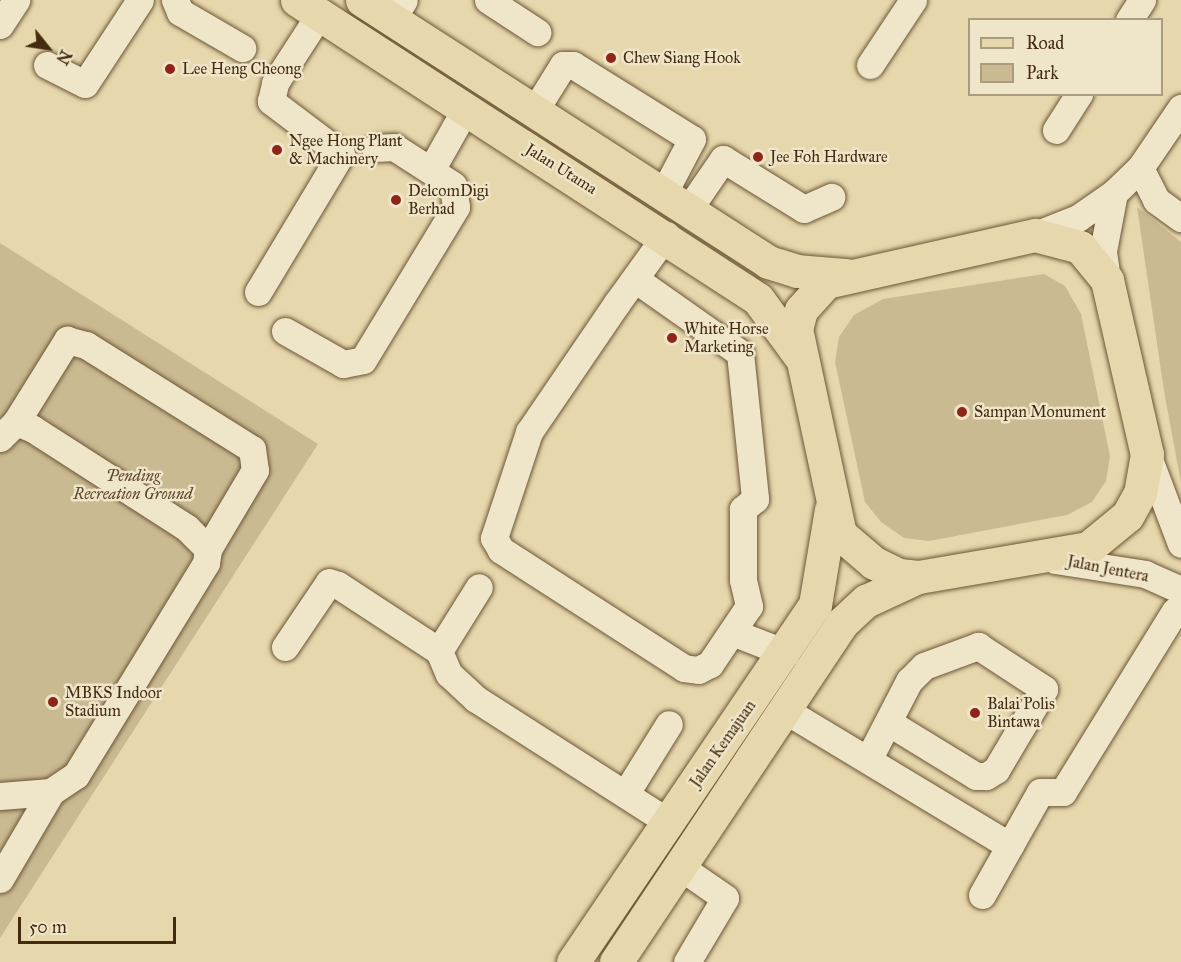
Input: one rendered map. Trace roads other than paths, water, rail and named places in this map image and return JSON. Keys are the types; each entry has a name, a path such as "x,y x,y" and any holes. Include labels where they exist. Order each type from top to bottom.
{"main road":[{"name":"Jalan Utama","path":"362,0 398,10 535,110 768,262 797,271 855,275"},
{"name":"Jalan Utama","path":"308,7 465,110 666,235 758,299 803,361"},
{"path":"1035,235 1080,248 1107,280 1147,453 1140,492 1110,533 1088,548 918,577 899,575 853,548 840,534 831,508 796,329 804,302 826,282 855,275 1035,235"},
{"name":"Jalan Kemajuan","path":"573,962 786,653 815,605 831,508"},
{"name":"Jalan Kemajuan","path":"616,962 842,623 866,601 918,577"}],"street":[{"path":"0,26 16,0"},
{"path":"47,65 85,84 140,0"},
{"path":"175,0 180,12 242,48"},
{"path":"488,0 537,32"},
{"path":"870,65 914,0"},
{"path":"1130,18 1142,0"},
{"path":"258,292 341,154 271,101 275,83 308,7"},
{"path":"535,110 562,65 573,64 682,132 694,142 675,202"},
{"path":"1056,129 1078,96"},
{"path":"1035,235 1078,218 1114,193 1140,168 1181,108"},
{"path":"431,170 465,110"},
{"path":"285,331 343,364 363,360 456,207 453,185 387,144 375,148"},
{"path":"675,202 723,159 804,209 831,196"},
{"path":"1140,168 1156,200 1181,218"},
{"path":"1107,280 1103,251 1114,193"},
{"path":"635,279 740,354 755,499 743,509 742,580 749,606 710,664 684,668 501,550 494,538 529,432 635,279 666,235"},
{"path":"0,879 51,792 76,775 206,563 208,549 255,470 252,449 86,345 67,340 8,430 187,528 208,549"},
{"path":"1147,453 1181,544"},
{"name":"Jalan Jentera","path":"1032,557 1144,574 1178,601"},
{"path":"285,646 329,582 439,651 449,674 476,699 668,822"},
{"path":"439,651 479,587"},
{"path":"982,896 1040,792 1064,792 1072,780 1178,601"},
{"path":"732,632 786,653"},
{"path":"868,760 888,722 916,671 970,647 978,646 1044,689 996,770 986,776 976,776 888,722"},
{"path":"783,709 1010,846"},
{"path":"626,793 669,724"},
{"path":"0,796 51,792"},
{"path":"679,866 725,898 687,962"}],"place":[{"name":"Chew Siang Hook","path":"611,58"},
{"name":"Lee Heng Cheong","path":"170,69"},
{"name":"Ngee Hong Plant & Machinery","path":"277,150"},
{"name":"Jee Foh Hardware","path":"758,157"},
{"name":"DelcomDigi Berhad","path":"396,200"},
{"name":"White Horse Marketing","path":"672,338"},
{"name":"Sampan Monument","path":"962,412"},
{"name":"MBKS Indoor Stadium","path":"53,702"},
{"name":"Balai Polis Bintawa","path":"975,713"}],"park label":[{"name":"Pending Recreation Ground","path":"133,485"}]}
